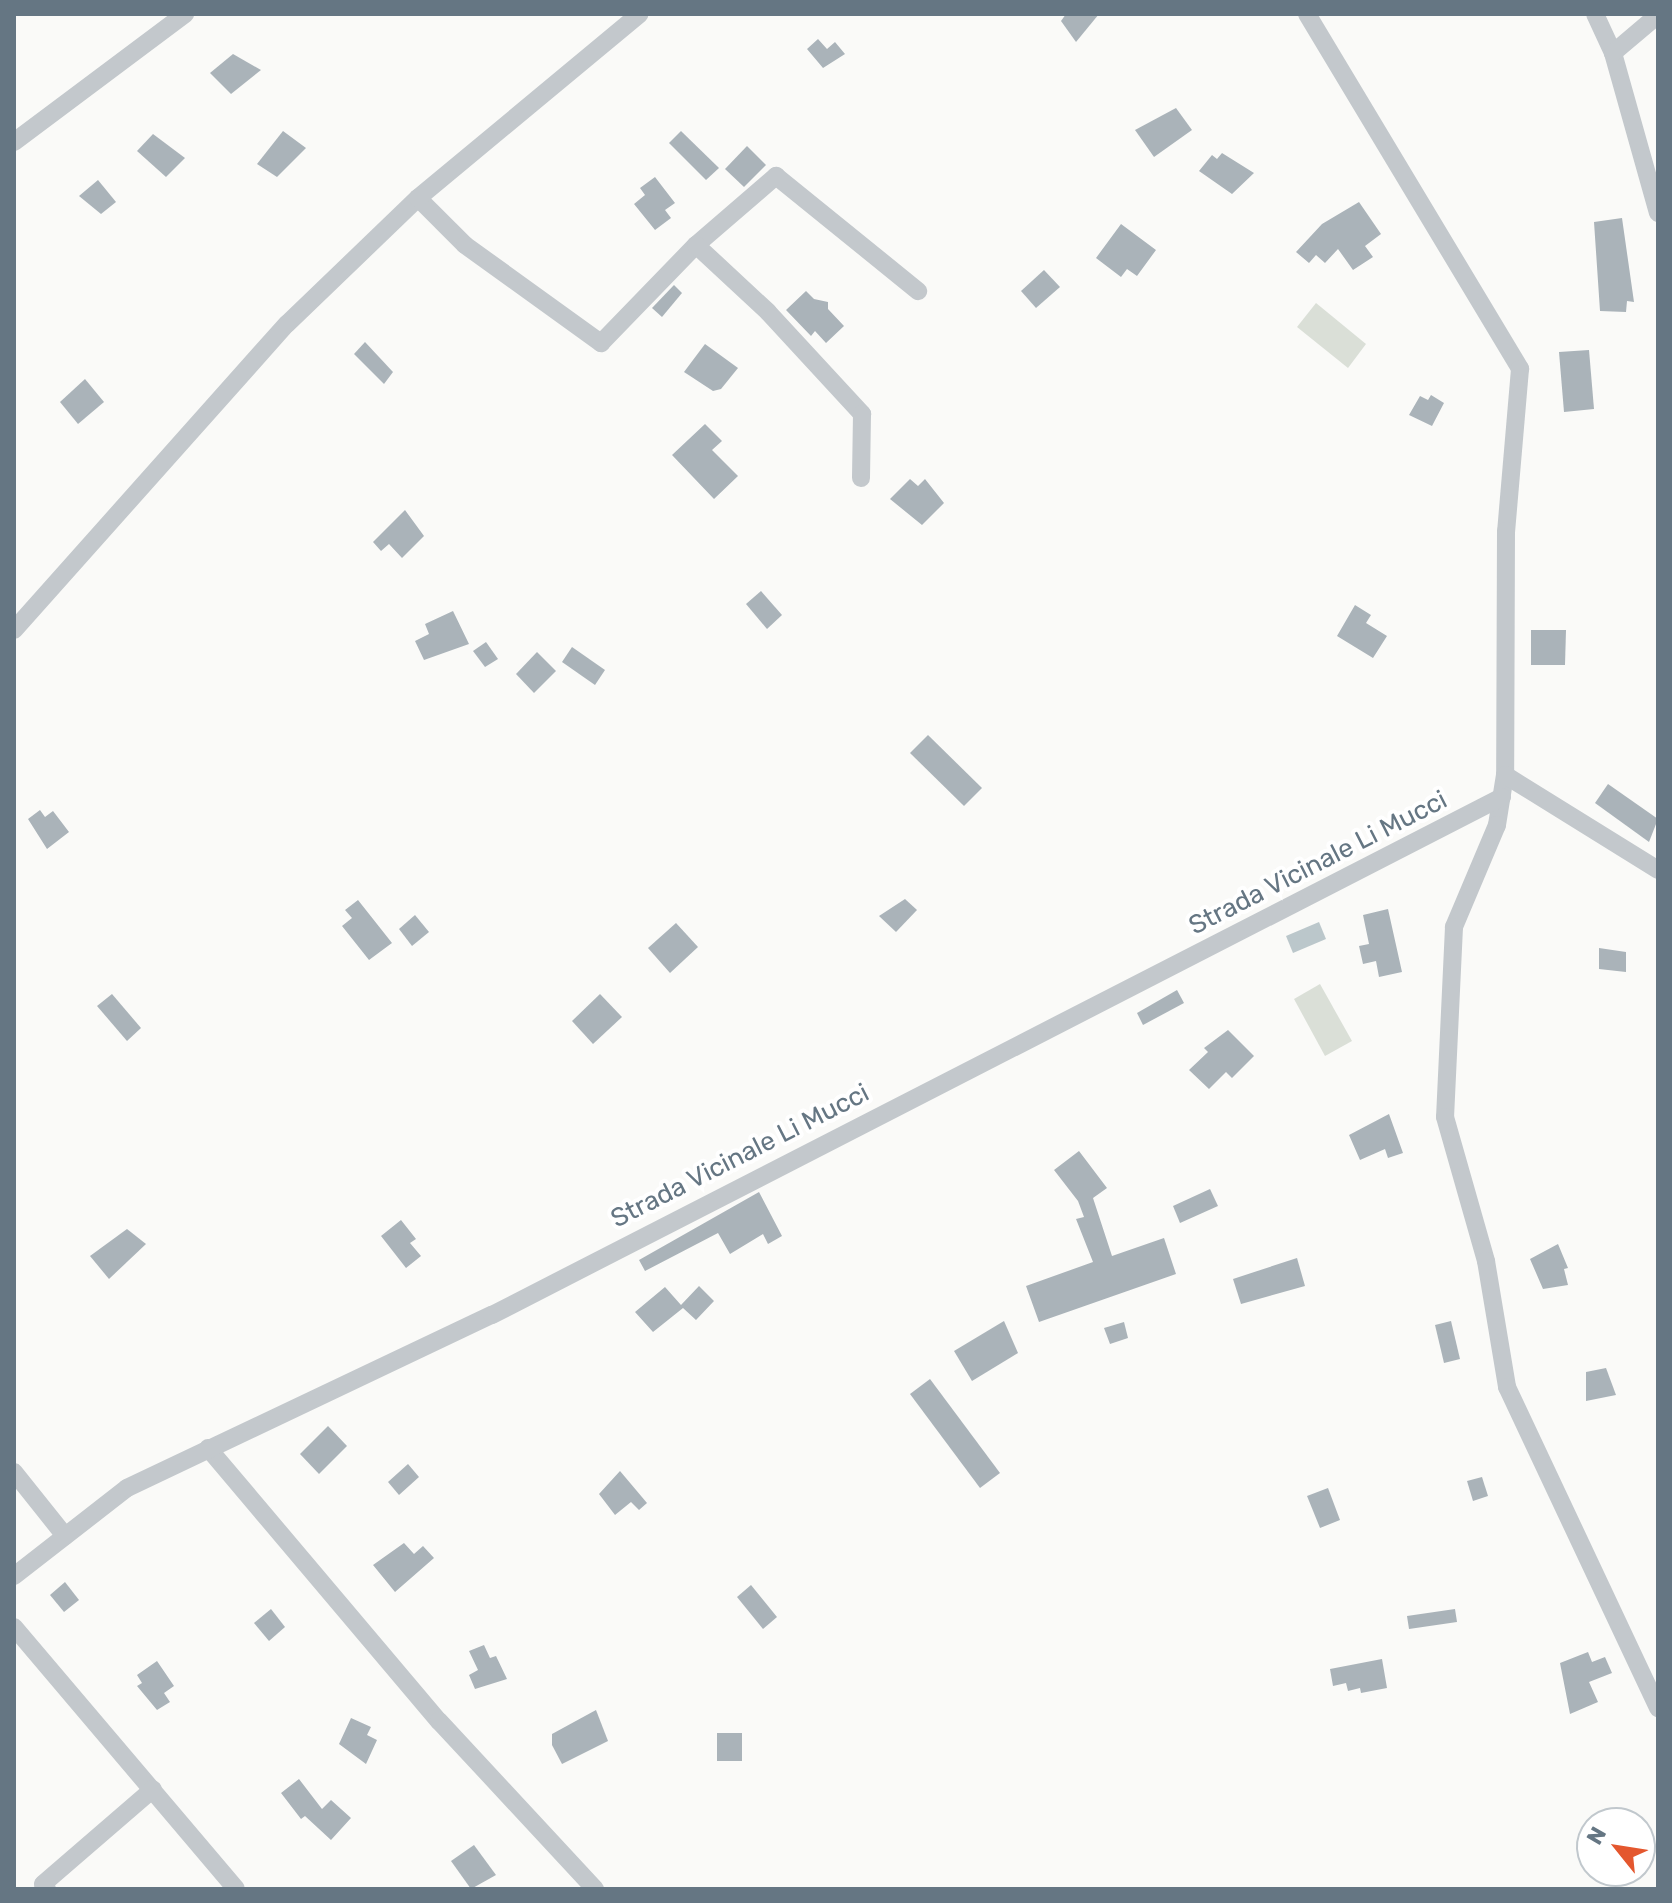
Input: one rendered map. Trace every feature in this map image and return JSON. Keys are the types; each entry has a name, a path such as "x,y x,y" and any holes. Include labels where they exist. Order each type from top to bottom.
{"street":[{"path":"14,142 185,14"},
{"path":"14,630 287,324 418,198 640,14"},
{"path":"1307,14 1520,369 1506,531 1505,775 1497,825 1454,927 1445,1117 1486,1261 1507,1387 1658,1708"},
{"path":"1595,14 1613,53 1658,213"},
{"path":"1613,53 1658,15"},
{"path":"418,198 465,245 601,343 696,245 780,176 918,291"},
{"path":"696,245 768,312 862,414 861,478"},
{"path":"1505,775 1658,870"},
{"name":"Strada Vicinale Li Mucci","path":"14,1576 127,1488 492,1315 1502,797"},
{"path":"208,1448 439,1721 595,1889"},
{"path":"14,1472 65,1536"},
{"path":"14,1627 236,1889"},
{"path":"47,1889 43,1884 153,1789"}],"shaded area":[{"path":"1316,303 1366,344 1348,368 1297,327"},
{"path":"1319,922 1326,939 1293,953 1286,936"},
{"path":"1320,984 1352,1041 1325,1056 1294,999"}],"building":[{"path":"1066,14 1099,14 1076,42 1061,21"},
{"path":"818,39 827,49 835,42 845,54 823,68 807,49"},
{"path":"233,54 261,70 231,94 210,73"},
{"path":"1176,108 1192,130 1154,157 1135,130"},
{"path":"283,131 306,148 277,177 257,164"},
{"path":"681,131 719,168 706,180 669,143"},
{"path":"153,134 185,158 166,177 137,151"},
{"path":"747,146 766,165 744,187 725,169"},
{"path":"1222,153 1254,173 1232,194 1199,171 1212,155 1217,159"},
{"path":"655,177 675,203 665,210 671,218 655,230 634,204 645,195 640,188"},
{"path":"98,180 116,202 101,214 79,196"},
{"path":"1359,202 1381,234 1365,246 1373,257 1353,270 1338,249 1325,263 1316,255 1309,263 1296,252 1322,224"},
{"path":"1622,218 1634,302 1627,301 1626,312 1600,311 1594,222"},
{"path":"1121,224 1156,250 1137,276 1127,269 1121,277 1096,258"},
{"path":"1044,270 1060,287 1036,308 1021,291"},
{"path":"674,285 682,293 662,317 652,308"},
{"path":"806,291 814,299 828,302 828,309 844,326 826,343 815,331 811,336 786,310"},
{"path":"365,342 393,372 384,384 354,354"},
{"path":"705,344 738,368 721,389 713,391 684,372"},
{"path":"1589,350 1594,409 1564,412 1559,352"},
{"path":"85,379 104,402 78,424 60,402"},
{"path":"1431,395 1444,403 1432,426 1409,415 1420,396 1428,400"},
{"path":"705,424 722,441 712,450 738,476 714,499 672,455"},
{"path":"910,479 918,486 925,479 944,503 922,525 890,499"},
{"path":"405,510 424,536 402,558 389,544 381,551 373,542"},
{"path":"761,591 782,615 767,629 746,604"},
{"path":"1355,605 1371,615 1366,623 1387,636 1373,658 1337,636"},
{"path":"453,611 469,644 424,660 415,641 429,634 425,624"},
{"path":"1531,630 1566,630 1565,665 1531,665"},
{"path":"486,642 498,659 485,667 473,651"},
{"path":"572,647 605,670 595,685 562,662"},
{"path":"537,652 556,671 534,693 516,674"},
{"path":"928,735 982,788 964,806 910,753"},
{"path":"1608,784 1658,819 1649,842 1595,803"},
{"path":"40,810 45,817 53,811 69,832 47,849 28,819"},
{"path":"905,899 917,910 896,932 879,916"},
{"path":"358,900 392,943 369,960 342,926 352,918 345,910"},
{"path":"1388,909 1402,972 1379,977 1376,961 1363,964 1359,946 1369,944 1363,915"},
{"path":"415,915 429,932 412,946 399,929"},
{"path":"676,923 698,947 670,973 648,948"},
{"path":"1599,948 1626,952 1626,972 1599,969"},
{"path":"1177,990 1184,1003 1143,1025 1137,1013"},
{"path":"112,994 141,1028 127,1041 97,1006"},
{"path":"600,994 622,1017 593,1044 572,1021"},
{"path":"1228,1030 1254,1056 1232,1078 1226,1072 1209,1089 1189,1070 1208,1052 1204,1048"},
{"path":"1389,1114 1403,1153 1388,1158 1385,1149 1360,1160 1349,1135"},
{"path":"1079,1151 1107,1188 1093,1198 1112,1256 1164,1238 1176,1274 1039,1322 1026,1286 1093,1262 1076,1219 1084,1217 1078,1201 1054,1170"},
{"path":"1210,1189 1218,1206 1180,1223 1173,1206"},
{"path":"759,1192 782,1236 768,1244 763,1234 730,1254 718,1233 645,1271 639,1260"},
{"path":"401,1220 416,1239 410,1243 421,1256 406,1268 381,1236"},
{"path":"127,1229 146,1244 109,1279 90,1256"},
{"path":"1558,1244 1568,1268 1564,1269 1568,1285 1543,1289 1530,1259"},
{"path":"1297,1258 1305,1286 1241,1304 1233,1279"},
{"path":"699,1286 714,1301 696,1320 683,1308 653,1332 635,1312 665,1287 681,1305"},
{"path":"1004,1321 1018,1353 972,1381 954,1351"},
{"path":"1451,1321 1460,1359 1444,1363 1435,1325"},
{"path":"1124,1322 1128,1338 1110,1344 1104,1328"},
{"path":"1606,1368 1616,1395 1586,1401 1586,1372"},
{"path":"930,1379 1000,1473 980,1488 910,1394"},
{"path":"328,1426 347,1446 319,1474 300,1454"},
{"path":"408,1464 419,1477 399,1495 388,1482"},
{"path":"620,1471 647,1503 639,1510 631,1502 615,1515 599,1494"},
{"path":"1482,1477 1488,1496 1473,1501 1467,1481"},
{"path":"1328,1488 1340,1520 1320,1528 1307,1496"},
{"path":"404,1543 414,1554 423,1546 434,1558 395,1592 373,1565"},
{"path":"65,1582 79,1600 64,1612 50,1595"},
{"path":"751,1585 777,1617 763,1629 737,1597"},
{"path":"271,1609 285,1627 269,1641 254,1623"},
{"path":"1455,1609 1457,1622 1409,1629 1407,1616"},
{"path":"484,1645 490,1658 496,1656 507,1679 475,1689 469,1675 478,1670 469,1651"},
{"path":"1588,1652 1592,1662 1605,1657 1612,1673 1589,1682 1598,1702 1570,1714 1560,1663"},
{"path":"1382,1659 1387,1688 1361,1693 1360,1688 1348,1691 1346,1683 1333,1686 1330,1669"},
{"path":"157,1661 174,1686 164,1693 170,1702 157,1710 137,1686 142,1683 137,1675"},
{"path":"596,1710 608,1741 562,1764 552,1745 552,1734"},
{"path":"351,1718 371,1727 367,1735 377,1740 366,1764 339,1744"},
{"path":"717,1733 742,1733 742,1761 717,1761"},
{"path":"299,1779 322,1809 331,1800 351,1818 331,1840 305,1816 301,1819 281,1793"},
{"path":"474,1845 496,1875 471,1889 451,1861"}]}
